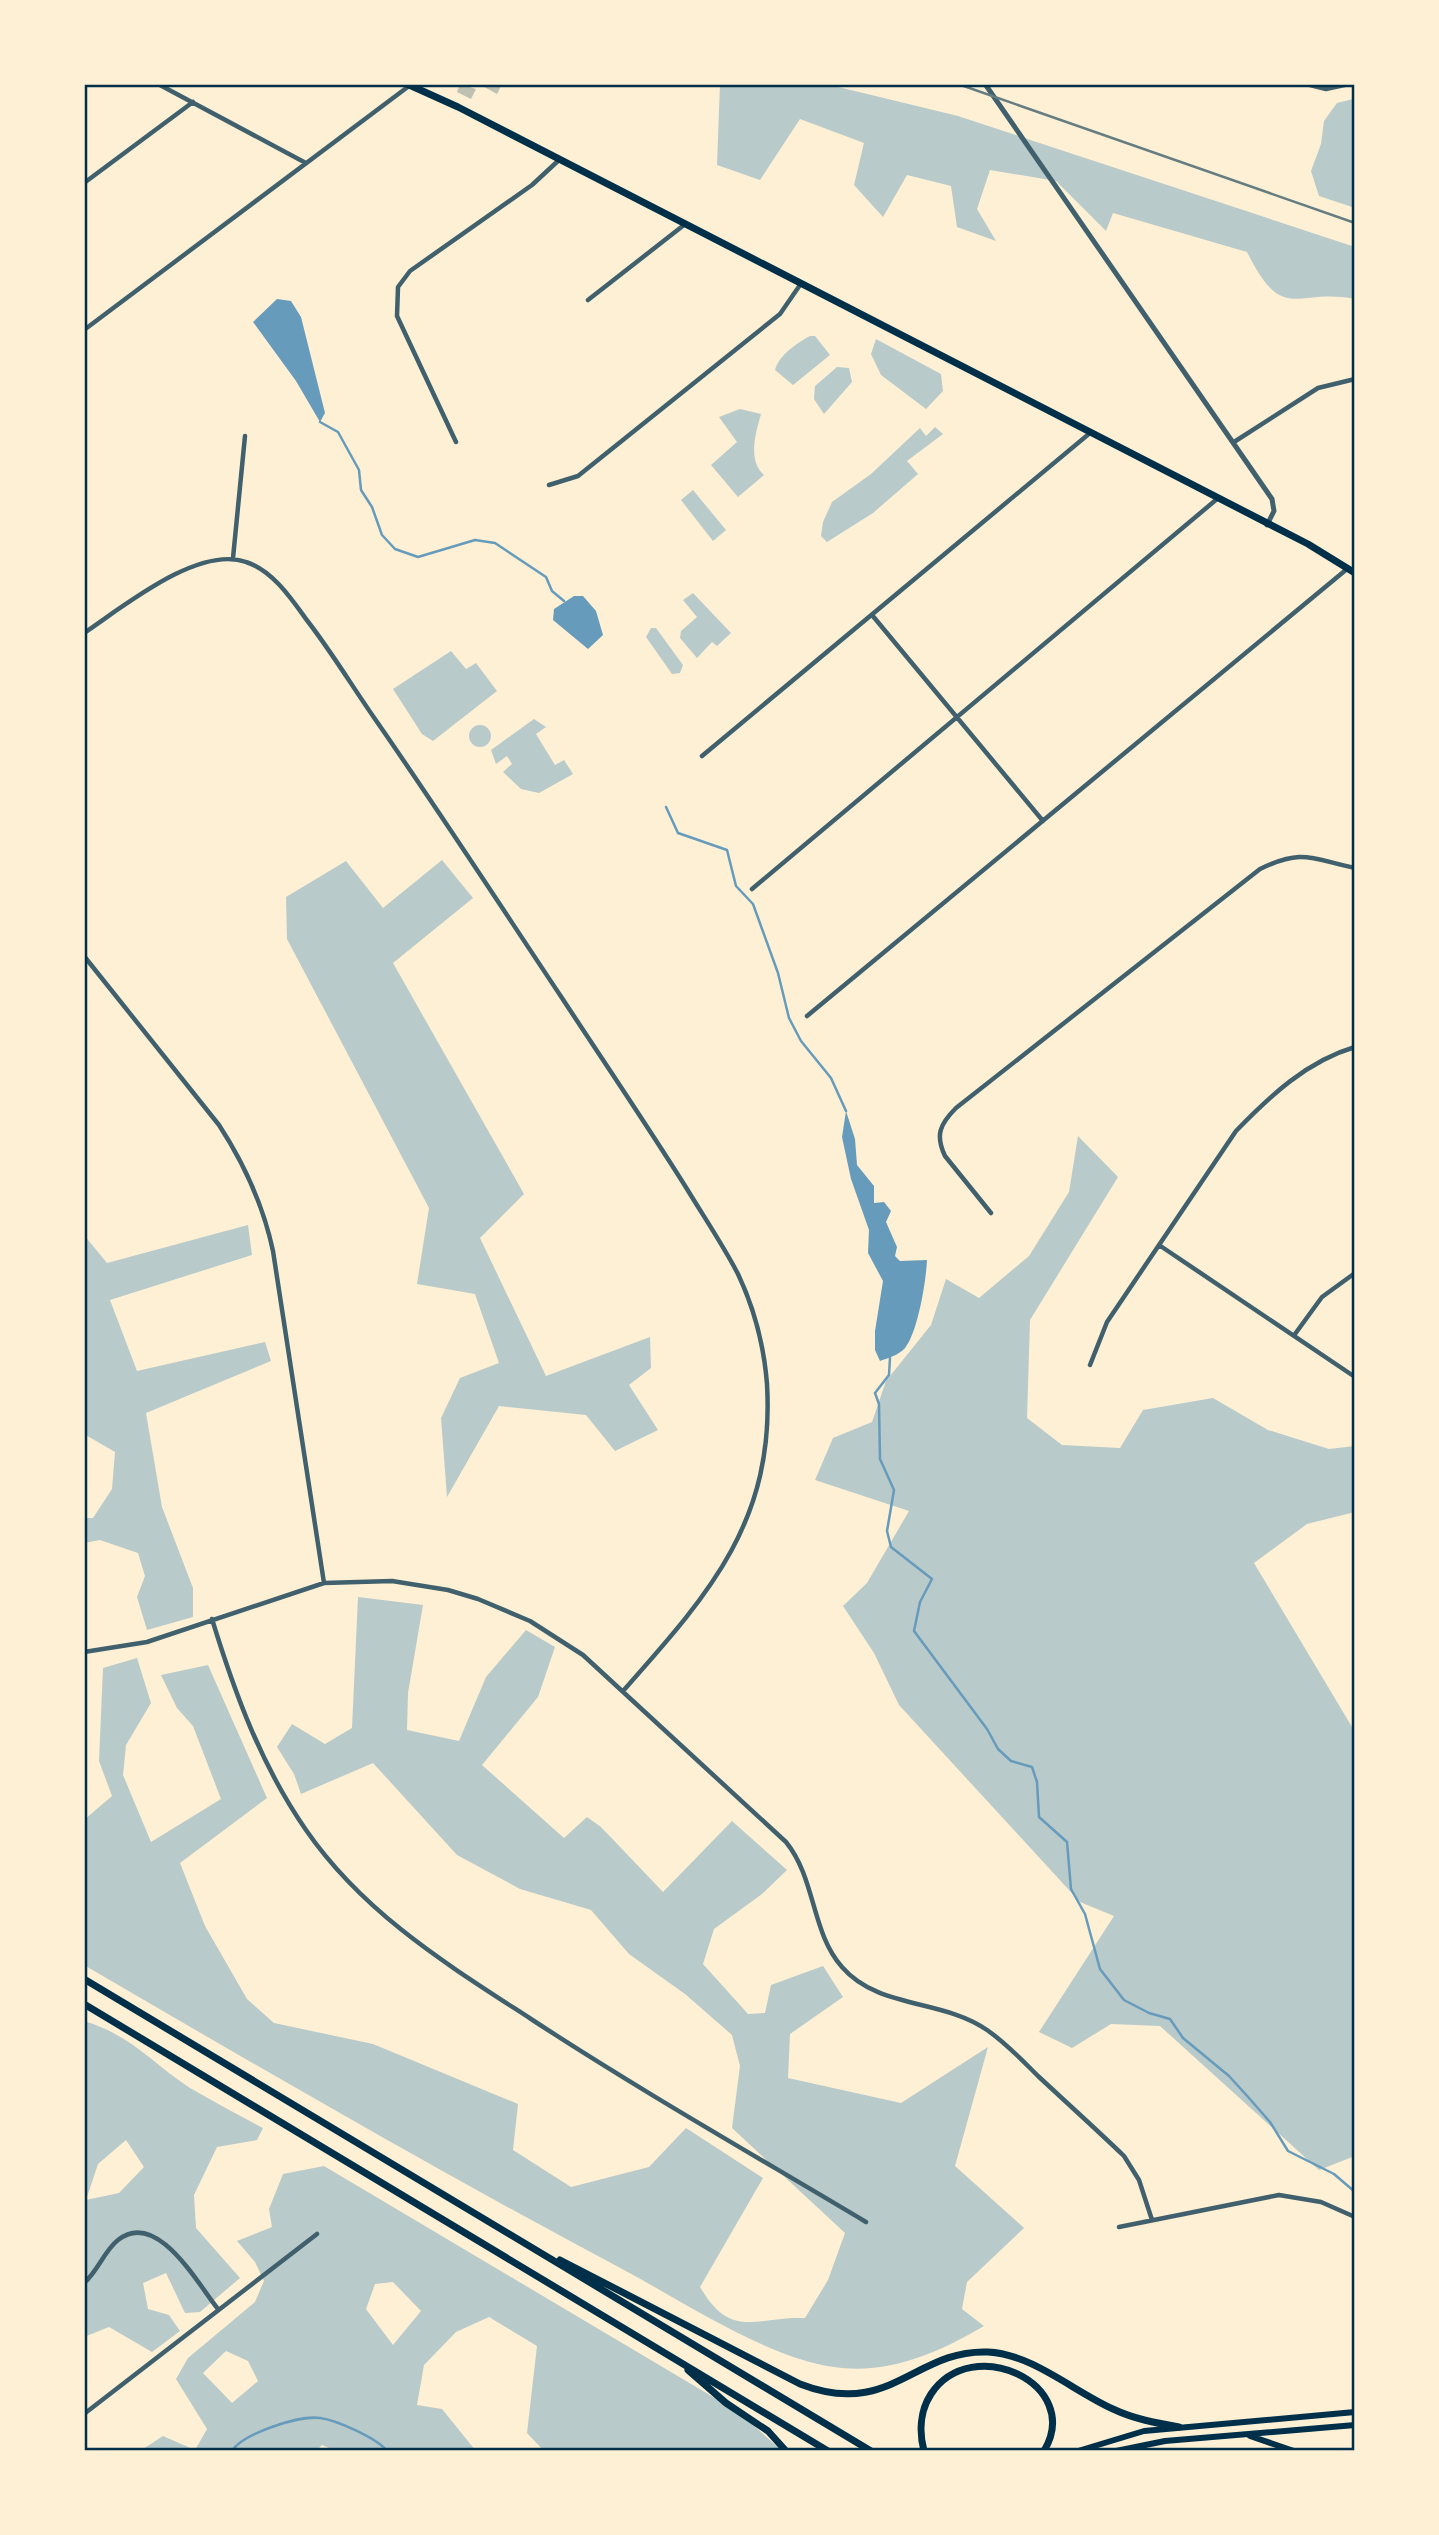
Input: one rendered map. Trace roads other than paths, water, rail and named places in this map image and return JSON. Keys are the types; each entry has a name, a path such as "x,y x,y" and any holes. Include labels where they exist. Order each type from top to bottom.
{"main road":[{"path":"408,85 458,107 1351,570"},
{"path":"84,1979 871,2451"},
{"path":"84,2004 828,2451"},
{"path":"519,2241 650,2304 800,2384 819,2391 841,2395 869,2392 954,2357 991,2352 1019,2360 1121,2412 1179,2427"},
{"path":"671,2356 726,2403 761,2425 786,2451"},
{"path":"924,2451 921,2419 934,2389 953,2373 985,2365 1018,2374 1041,2393 1052,2421 1051,2436 1044,2451"},
{"path":"1078,2451 1127,2434 1355,2412"},
{"path":"1116,2451 1165,2441 1355,2425"},
{"path":"1245,2435 1294,2451"}],"street":[{"path":"158,84 304,162"},
{"path":"985,84 1272,499 1274,510 1267,525"},
{"path":"1306,84 1326,89 1349,84"},
{"path":"84,330 408,85"},
{"path":"84,183 193,102"},
{"path":"456,442 397,316 395,297 398,287 410,271 532,185 559,160"},
{"path":"588,300 684,225"},
{"path":"549,485 578,476 710,372 780,314 800,285"},
{"path":"1234,442 1318,388 1355,379"},
{"path":"702,757 1090,433"},
{"path":"233,558 245,436"},
{"path":"752,889 1217,499"},
{"path":"84,633 178,574 208,561 233,558 256,565 266,573 328,649 670,1162 726,1252 751,1306 762,1348 768,1406 762,1462 747,1518 710,1590 624,1691"},
{"path":"807,1016 1351,570"},
{"path":"872,615 1043,821"},
{"path":"991,1213 945,1156 940,1145 941,1124 947,1117 1259,869 1299,856 1311,856 1355,868"},
{"path":"84,956 219,1125 236,1152 259,1200 273,1251 324,1583"},
{"path":"1090,1365 1107,1322 1236,1131 1254,1112 1313,1064 1330,1054 1355,1047"},
{"path":"1159,1245 1355,1377"},
{"path":"1294,1334 1322,1297 1355,1273"},
{"path":"84,1651 147,1642 324,1583 392,1581 436,1587 478,1599 557,1637 624,1691 791,1848 807,1877 826,1940 842,1967 877,1992 954,2013 994,2035 1124,2156 1139,2180 1152,2220"},
{"path":"212,1619 234,1691 261,1755 307,1832 335,1867 373,1907 448,1967 589,2057 866,2222"},
{"path":"1119,2227 1279,2195 1321,2202 1355,2217"},
{"path":"84,2283 121,2238 130,2234 148,2233 165,2242 218,2309"},
{"path":"84,2414 317,2234"}],"water":[{"path":"277,299 291,301 301,317 325,413 320,422 296,381 253,322"},
{"path":"574,596 583,596 596,611 603,635 588,649 553,620 554,609"},
{"path":"846,1111 855,1139 857,1165 874,1186 874,1203 884,1202 891,1211 886,1222 897,1247 895,1256 900,1261 927,1260 920,1306 910,1340 900,1353 880,1361 875,1350 875,1331 883,1281 868,1253 869,1230 851,1179 842,1137"}],"waterway":[{"path":"320,422 338,432 359,470 361,490 372,507 382,535 395,549 418,557 475,540 495,543 546,577 552,591 564,601"},
{"path":"666,807 678,833 727,850 736,886 753,904 778,973 789,1018 801,1041 831,1078 846,1111"},
{"path":"890,1358 889,1375 875,1393 879,1404 880,1459 894,1490 887,1531 891,1547 932,1579 920,1602 914,1631 987,1729 998,1749 1011,1761 1032,1767 1037,1782 1039,1817 1067,1842 1071,1889 1085,1914 1100,1969 1124,2000 1149,2013 1170,2019 1183,2038 1229,2076 1270,2122 1288,2151 1334,2174 1355,2192"},
{"path":"232,2451 259,2432 311,2418 327,2419 346,2426 366,2435 387,2451"}],"railway":[{"path":"958,84 1355,223"}]}
